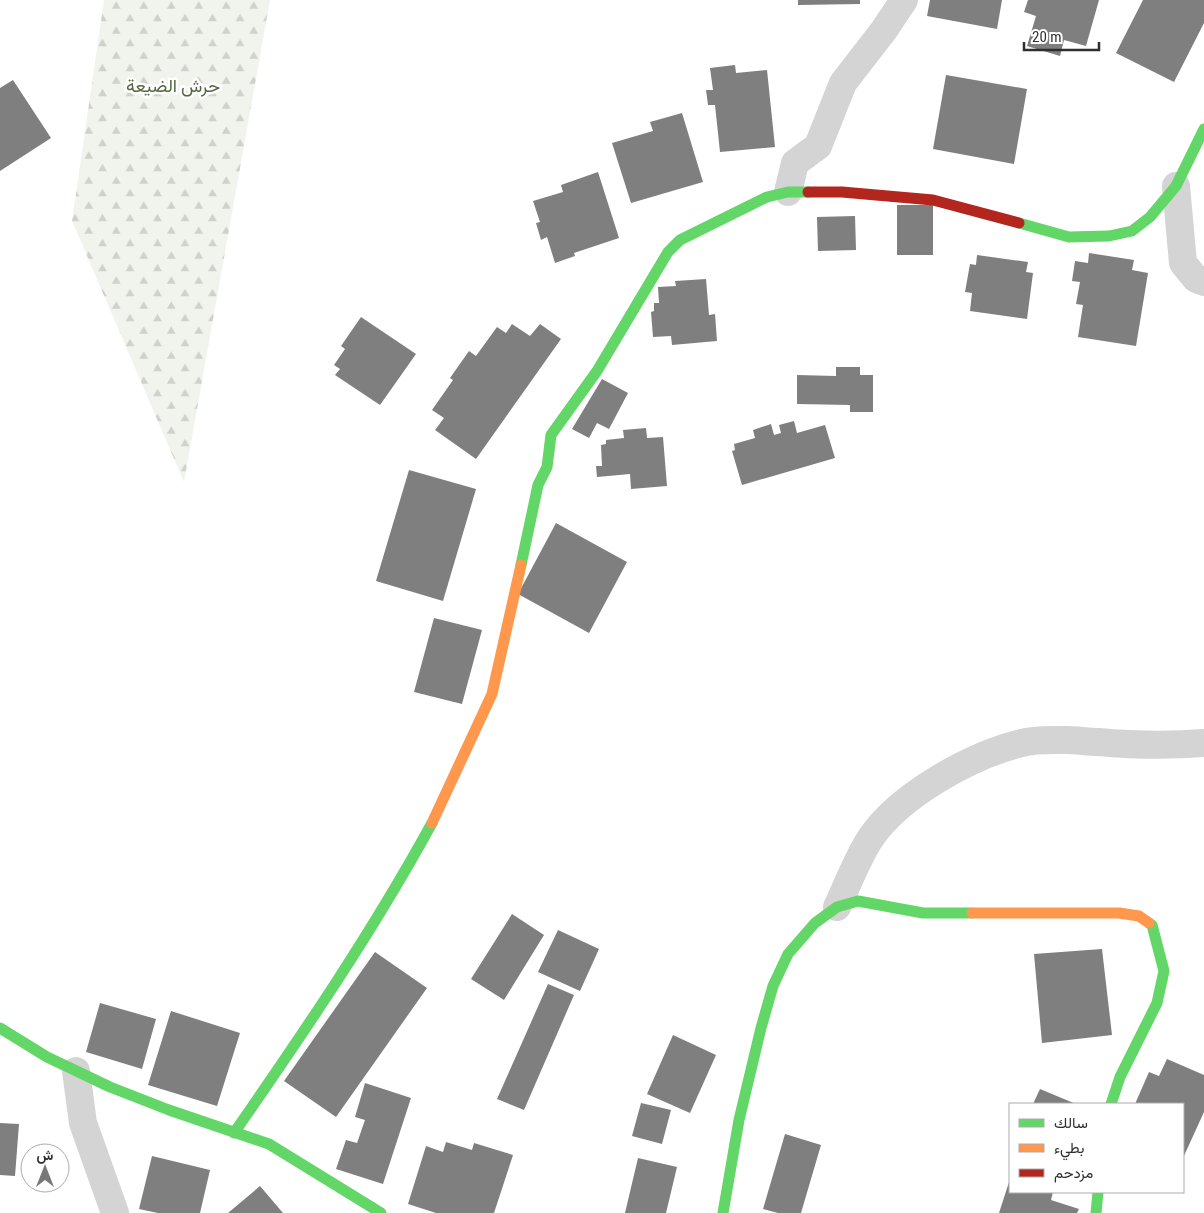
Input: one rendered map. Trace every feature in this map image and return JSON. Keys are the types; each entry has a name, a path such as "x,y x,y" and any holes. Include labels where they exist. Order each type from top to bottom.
{"street":[{"path":"788,192 795,163 818,146 843,83 884,30 904,0"},
{"path":"234,1133 378,918 431,824 492,694 538,485 547,467 551,436 597,371 668,252 680,240 767,197 788,192 842,192 933,200 1069,238 1109,236 1132,231 1150,217 1176,186 1204,129"},
{"path":"1176,186 1183,263 1196,279 1204,282"},
{"path":"837,907 870,839 885,821 904,803 969,762 1023,742 1068,740 1187,745 1204,743"},
{"path":"723,1213 739,1120 773,986 788,954 816,923 837,907 858,901 923,912 1119,913 1139,916 1152,925 1164,971 1157,1003 1120,1077 1111,1103"},
{"path":"0,1028 47,1058 110,1087 269,1144 381,1213"},
{"path":"76,1071 83,1123 115,1213"},
{"path":"1096,1213 1098,1193"}],"green space":[{"name":"حرش الضيعة","path":"104,0 270,0 184,482 72,221"}],"building":[{"path":"798,0 860,0 860,4 798,5"},
{"path":"930,0 1002,0 997,29 927,16"},
{"path":"1028,0 1099,0 1086,46 1064,40 1060,56 1027,46 1036,16 1024,12"},
{"path":"1143,0 1204,0 1204,23 1174,82 1116,53"},
{"path":"735,65 736,73 767,70 775,147 720,152 715,105 708,105 706,90 713,90 710,68"},
{"path":"946,75 1027,89 1014,164 933,149"},
{"path":"13,80 51,138 0,171 0,88"},
{"path":"682,113 703,182 631,203 612,143 653,131 650,122"},
{"path":"598,172 619,238 574,253 575,256 555,263 547,237 541,240 536,223 540,222 533,201 563,192 561,185"},
{"path":"897,205 933,205 933,255 897,255"},
{"path":"855,216 856,250 818,251 817,217"},
{"path":"1089,253 1134,260 1132,270 1148,273 1136,346 1078,337 1083,305 1076,304 1080,282 1072,281 1075,261 1088,263"},
{"path":"977,255 1028,262 1026,272 1033,273 1027,319 970,311 972,293 965,292 970,264 976,265"},
{"path":"706,279 709,315 715,314 717,341 672,345 671,336 653,337 651,312 654,311 654,303 659,303 658,287 676,286 675,281"},
{"path":"361,317 416,354 380,405 335,375 340,369 334,365 345,349 341,346"},
{"path":"512,324 530,336 540,324 561,339 476,459 435,430 444,418 432,410 453,380 450,378 469,351 476,356 497,327 506,333"},
{"path":"836,367 860,367 860,375 873,375 873,412 850,412 850,405 797,404 797,375 836,376"},
{"path":"602,379 628,393 609,429 597,423 589,438 572,429"},
{"path":"794,421 797,433 825,425 835,458 742,485 732,451 735,450 734,444 755,438 753,430 771,424 774,435 781,433 779,425"},
{"path":"646,428 647,438 663,437 667,486 631,489 630,474 597,477 596,466 602,466 601,445 606,444 606,440 624,438 623,430"},
{"path":"409,470 476,489 443,601 376,581"},
{"path":"556,523 627,562 589,633 518,594"},
{"path":"434,618 482,630 462,704 414,692"},
{"path":"512,914 544,935 504,1000 471,979"},
{"path":"558,930 599,949 580,991 538,972"},
{"path":"1102,949 1112,1035 1042,1043 1034,954"},
{"path":"375,952 427,988 336,1117 284,1081"},
{"path":"548,984 574,995 524,1110 497,1099"},
{"path":"100,1003 156,1019 142,1069 86,1052"},
{"path":"171,1011 240,1033 217,1106 148,1085"},
{"path":"673,1035 716,1055 690,1113 647,1094"},
{"path":"1167,1059 1204,1075 1204,1112 1184,1156 1184,1103 1135,1103 1149,1072 1159,1076"},
{"path":"365,1083 411,1098 383,1184 336,1169 346,1140 357,1143 365,1120 355,1117"},
{"path":"1040,1089 1074,1103 1033,1103"},
{"path":"641,1103 671,1110 662,1144 632,1136"},
{"path":"0,1123 19,1124 15,1176 0,1175"},
{"path":"785,1134 821,1145 801,1213 778,1213 763,1209"},
{"path":"446,1142 472,1150 474,1143 513,1155 494,1213 436,1213 408,1204 426,1146 443,1152"},
{"path":"152,1156 210,1170 200,1213 158,1213 139,1209"},
{"path":"638,1158 677,1167 666,1213 625,1213"},
{"path":"1009,1182 1009,1193 1053,1193 1051,1200 1079,1209 1077,1213 999,1213"},
{"path":"260,1186 283,1213 228,1213"}],"traffic: fast":[{"path":"1019,223 1069,237 1109,236 1132,231 1150,217 1176,186 1204,129"},
{"path":"521,565 538,485 547,467 551,435 597,371 668,252 680,240 767,197 788,192 808,192"},
{"path":"234,1133 362,942 432,823"},
{"path":"723,1213 739,1120 761,1028 773,986 788,954 815,923 837,907 858,901 923,913 972,913"},
{"path":"1111,1103 1120,1077 1157,1003 1164,971 1152,925 1149,923"},
{"path":"0,1028 47,1057 110,1087 169,1110 269,1144 381,1213"},
{"path":"1096,1213 1098,1193"}],"traffic: slow":[{"path":"432,823 492,694 521,565"},
{"path":"972,913 1119,913 1139,916 1149,923"}],"traffic: jam":[{"path":"808,192 842,192 933,200 1019,223"}]}
